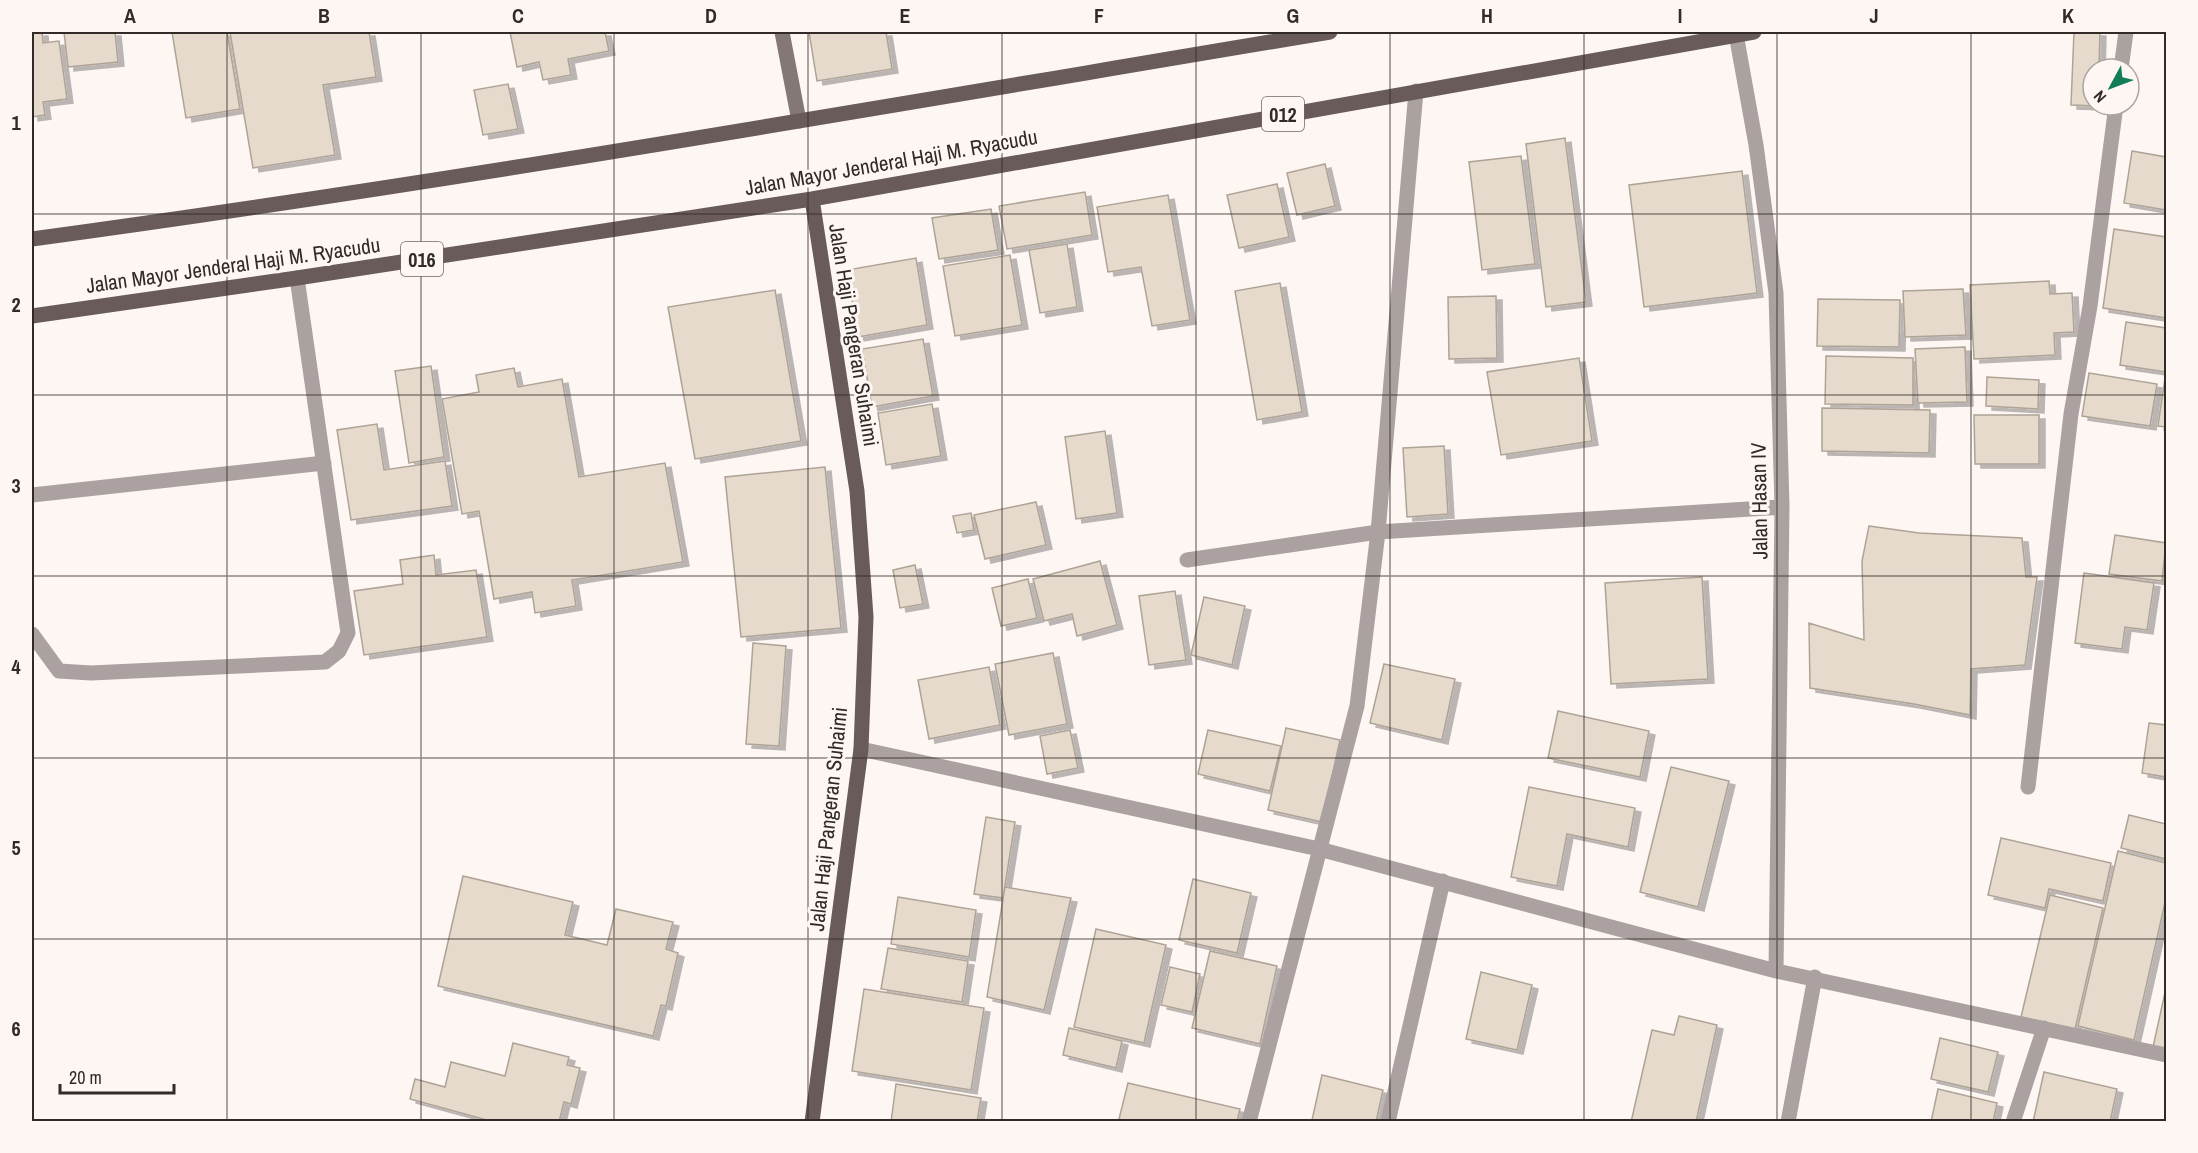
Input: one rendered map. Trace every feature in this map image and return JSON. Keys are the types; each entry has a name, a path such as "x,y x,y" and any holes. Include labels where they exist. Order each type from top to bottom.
{"main road":[{"path":"32,239 205,215 799,121 1330,32"},
{"name":"Jalan Mayor Jenderal Haji M. Ryacudu","path":"32,316 812,199 1754,32"},
{"name":"Jalan Haji Pangeran Suhaimi","path":"812,199 857,491 866,616 861,749 812,1122"}],"street":[{"path":"782,32 799,121"},
{"path":"2123,57 2126,32"},
{"name":"Jalan Hasan IV","path":"1736,34 1756,145 1776,293 1782,507 1776,970"},
{"path":"1249,1122 1357,706 1378,532 1416,91"},
{"path":"2028,787 2071,414 2090,306 2114,117"},
{"path":"32,634 59,671 91,673 325,662 339,651 348,633 297,278"},
{"path":"32,495 324,463"},
{"path":"1187,560 1378,532 1782,507"},
{"path":"861,749 1319,849 1776,970 2166,1055"},
{"path":"1388,1122 1443,881"},
{"path":"1788,1122 1815,977"},
{"path":"2013,1122 2044,1028"}],"building":[{"path":"32,32 42,32 43,43 59,41 67,99 43,102 45,115 32,117"},
{"path":"64,32 115,32 118,62 68,67"},
{"path":"172,32 227,32 240,109 186,118"},
{"path":"230,32 369,32 376,77 323,85 335,155 253,168"},
{"path":"510,32 605,32 609,51 568,59 571,75 543,80 539,62 517,67"},
{"path":"809,32 886,32 892,69 817,81"},
{"path":"2074,32 2100,32 2099,57 2081,57 2081,105 2071,105"},
{"path":"508,84 518,129 483,135 474,90"},
{"path":"1565,138 1586,302 1546,307 1526,144"},
{"path":"2132,151 2166,157 2166,210 2124,203"},
{"path":"1521,156 1535,264 1482,270 1469,162"},
{"path":"1325,164 1335,206 1297,215 1287,173"},
{"path":"1742,171 1757,293 1644,307 1629,185"},
{"path":"1277,184 1289,237 1239,248 1227,195"},
{"path":"1085,192 1092,235 1007,249 999,206"},
{"path":"1168,195 1190,320 1152,326 1141,267 1108,272 1097,207"},
{"path":"991,209 998,250 939,259 932,218"},
{"path":"2114,229 2166,237 2166,318 2103,308"},
{"path":"1067,244 1077,307 1040,313 1029,250"},
{"path":"1010,255 1022,325 955,336 943,266"},
{"path":"916,258 927,325 858,337 847,270"},
{"path":"2049,281 2050,294 2072,293 2074,332 2054,333 2055,355 1974,359 1970,285"},
{"path":"1280,283 1302,412 1257,420 1235,291"},
{"path":"1963,289 1966,335 1905,337 1903,291"},
{"path":"775,290 801,441 695,459 668,307"},
{"path":"1496,296 1497,358 1449,359 1448,297"},
{"path":"1818,299 1900,300 1899,347 1817,346"},
{"path":"2126,322 2166,328 2166,372 2120,365"},
{"path":"923,339 933,396 872,407 862,349"},
{"path":"1965,347 1967,402 1918,403 1915,349"},
{"path":"1826,356 1913,358 1913,405 1825,404"},
{"path":"1579,358 1592,441 1501,455 1487,372"},
{"path":"431,366 444,457 409,463 395,371"},
{"path":"514,368 518,387 562,379 579,477 665,463 683,562 572,580 576,606 535,613 532,592 494,599 479,511 462,514 442,399 479,392 476,375"},
{"path":"2089,373 2157,384 2150,426 2082,416"},
{"path":"1987,377 2039,380 2038,409 1986,406"},
{"path":"2166,379 2166,427 2158,426"},
{"path":"932,404 941,456 886,465 878,413"},
{"path":"1822,408 1930,410 1929,453 1822,451"},
{"path":"1974,415 2039,415 2039,464 1975,464"},
{"path":"377,424 384,470 445,461 452,506 351,520 337,430"},
{"path":"1105,431 1117,513 1076,519 1065,437"},
{"path":"1444,446 1448,514 1407,517 1403,448"},
{"path":"825,467 841,628 741,637 725,477"},
{"path":"1036,502 1046,545 985,559 974,515"},
{"path":"971,513 974,530 957,533 953,516"},
{"path":"1869,526 1919,533 2022,538 2026,577 2037,577 2025,665 1971,669 1970,715 1810,688 1809,623 1864,640 1862,561"},
{"path":"2115,535 2166,543 2162,581 2109,574"},
{"path":"434,555 436,575 476,570 487,637 364,655 354,591 403,584 400,560"},
{"path":"1100,561 1117,625 1077,636 1072,614 1044,621 1033,579"},
{"path":"915,565 923,604 900,608 893,570"},
{"path":"2084,573 2154,583 2147,630 2125,627 2122,649 2075,643"},
{"path":"1702,577 1708,679 1611,684 1605,583"},
{"path":"1028,579 1037,618 1001,626 992,588"},
{"path":"1175,591 1186,660 1149,665 1139,596"},
{"path":"1204,597 1245,606 1232,665 1191,655"},
{"path":"753,643 786,646 779,746 746,744"},
{"path":"1053,653 1067,724 1009,735 995,664"},
{"path":"1384,664 1455,679 1442,740 1370,723"},
{"path":"989,667 1000,725 929,739 918,680"},
{"path":"1558,711 1649,731 1640,777 1548,758"},
{"path":"2149,723 2166,725 2166,777 2142,773"},
{"path":"1286,728 1340,740 1322,822 1268,810"},
{"path":"1070,730 1078,768 1047,774 1040,736"},
{"path":"1208,730 1281,746 1270,791 1198,774"},
{"path":"1671,767 1729,781 1698,907 1640,892"},
{"path":"1529,787 1635,808 1628,847 1567,834 1557,886 1511,877"},
{"path":"2129,815 2166,824 2166,859 2121,848"},
{"path":"986,817 1015,822 1003,898 974,894"},
{"path":"2001,838 2111,863 2103,901 2049,889 2045,908 1988,895"},
{"path":"2118,851 2166,863 2166,898 2134,1040 2078,1026"},
{"path":"463,876 573,902 565,935 607,945 616,909 673,922 666,949 678,953 666,1006 661,1005 653,1036 438,986"},
{"path":"1193,879 1251,893 1237,953 1179,940"},
{"path":"1005,887 1071,898 1044,1010 987,997"},
{"path":"2050,895 2103,908 2075,1029 2021,1017"},
{"path":"898,897 976,910 969,957 891,944"},
{"path":"1096,929 1166,945 1144,1043 1074,1027"},
{"path":"888,948 968,961 962,1002 881,989"},
{"path":"1210,951 1277,966 1260,1044 1192,1028"},
{"path":"1170,967 1200,974 1192,1012 1161,1005"},
{"path":"1481,972 1532,985 1517,1050 1466,1039"},
{"path":"2166,988 2166,1050 2153,1047"},
{"path":"864,989 984,1008 971,1090 852,1071"},
{"path":"1679,1016 1717,1025 1696,1122 1631,1122 1652,1030 1674,1035"},
{"path":"1069,1028 1122,1041 1116,1068 1063,1055"},
{"path":"1940,1038 1998,1052 1988,1092 1931,1079"},
{"path":"513,1043 569,1057 567,1065 580,1068 571,1104 564,1102 559,1122 494,1122 410,1099 415,1079 445,1087 451,1062 505,1076"},
{"path":"2044,1072 2117,1089 2110,1122 2033,1122"},
{"path":"1322,1075 1383,1090 1376,1122 1312,1120"},
{"path":"1128,1083 1240,1109 1237,1122 1129,1122 1119,1119"},
{"path":"896,1084 981,1098 977,1122 891,1122"},
{"path":"1938,1089 1997,1103 1993,1122 1931,1122"}]}
